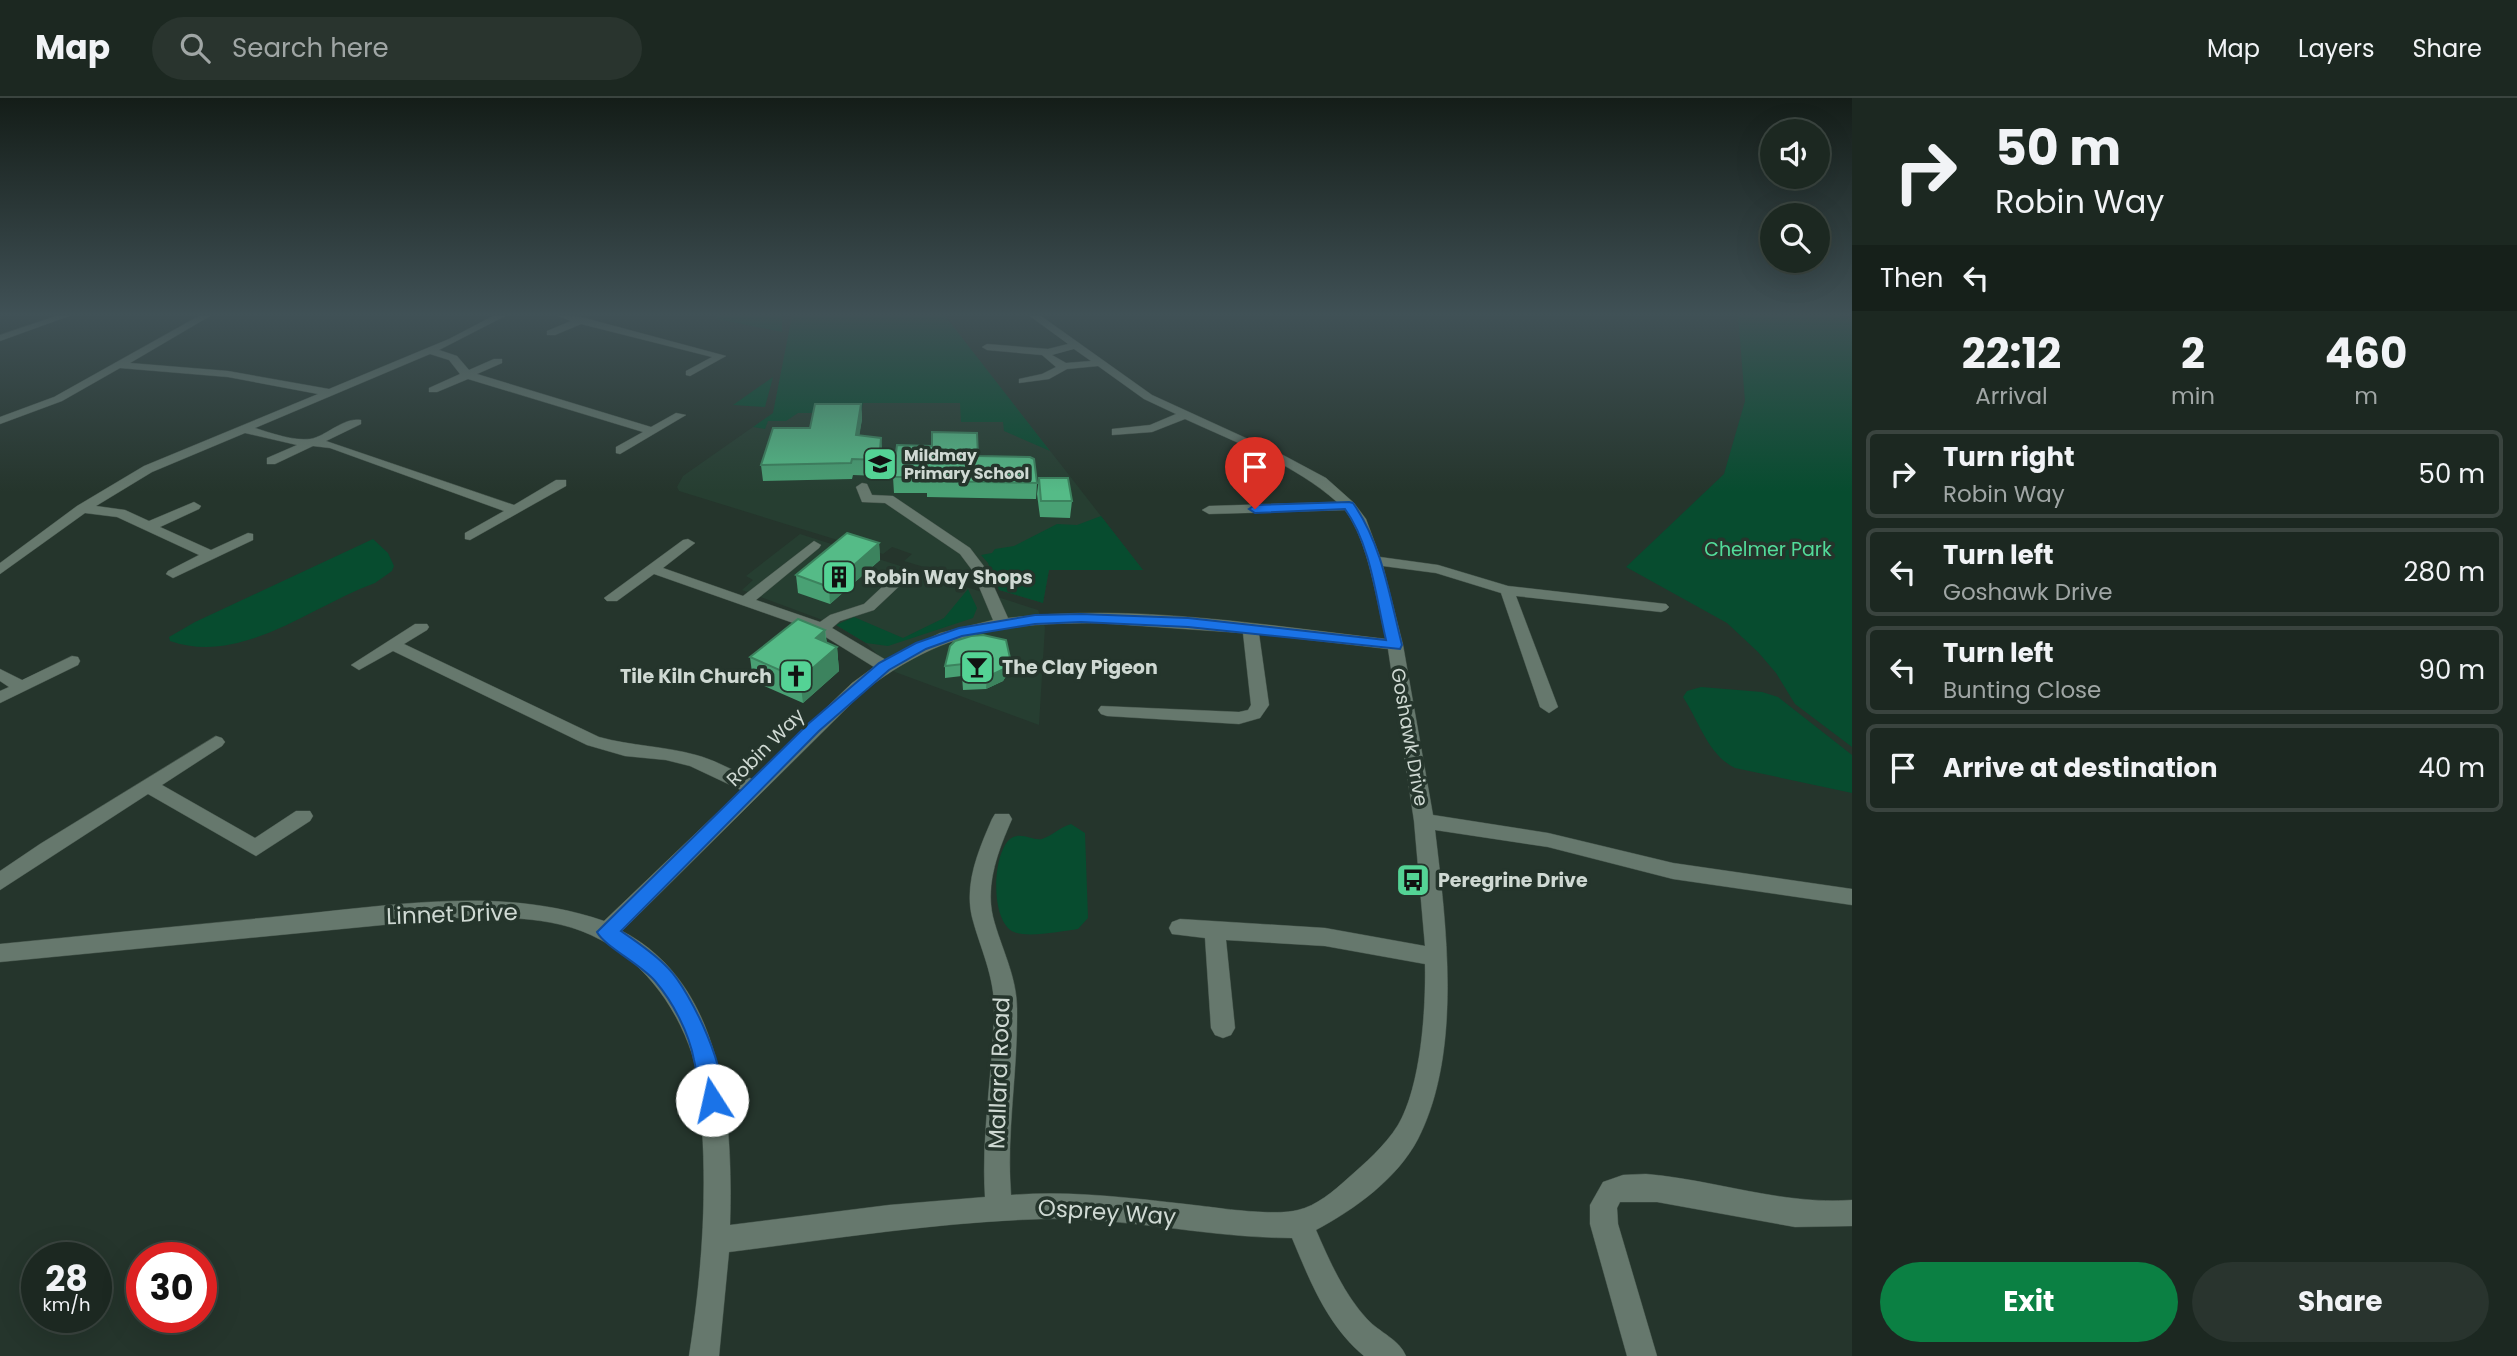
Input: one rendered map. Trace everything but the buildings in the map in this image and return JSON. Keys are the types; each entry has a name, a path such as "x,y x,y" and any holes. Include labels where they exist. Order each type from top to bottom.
{"street":[{"path":"0,421 58,399 102,375"},
{"path":"237,375 328,392"},
{"path":"0,570 82,509 148,469 371,375"},
{"path":"433,390 467,375 653,430"},
{"path":"1023,381 1049,375"},
{"name":"Goshawk Drive","path":"1117,375 1148,397 1321,481 1349,506 1359,519 1374,561 1395,645 1424,821 1438,957 1437,1000 1426,1080"},
{"path":"620,450 680,415"},
{"path":"1116,432 1152,428 1184,415"},
{"path":"271,460 358,422"},
{"path":"242,428 274,438 332,445 515,510"},
{"path":"470,536 561,483"},
{"path":"862,487 867,499 888,499 965,551 979,569 1002,624"},
{"path":"148,527 194,506"},
{"path":"1209,510 1349,506"},
{"path":"82,509 120,513 210,555"},
{"path":"173,574 248,537"},
{"path":"612,598 688,543"},
{"path":"746,601 814,545"},
{"path":"1374,561 1438,569 1507,590 1661,607"},
{"path":"653,569 822,628 884,666"},
{"path":"822,628 835,618 869,607 904,574"},
{"path":"1507,590 1549,707"},
{"name":"Robin Way","path":"607,932 822,719 884,666 921,646 959,632 1002,624 1081,618 1188,623 1395,645"},
{"path":"784,630 797,619"},
{"path":"359,665 421,627"},
{"path":"1107,710 1239,718 1254,714 1260,705 1250,629"},
{"path":"392,645 593,741 625,750 666,754 695,761 754,788"},
{"path":"0,698 72,661"},
{"path":"0,674 21,687"},
{"path":"0,882 47,849 216,742"},
{"path":"148,785 256,848 303,816"},
{"name":"Mallard Road","path":"999,1207 995,1156 1006,1008 1002,977 982,914 982,876 988,851 1002,818"},
{"path":"1424,821 1548,840 1673,871 1852,897"},
{"name":"Linnet Drive","path":"0,953 398,913 473,908 509,909 577,920 607,932 636,951 663,975 687,1012 705,1056 716,1148 716,1240 704,1356"},
{"path":"1180,928 1325,937 1438,957"},
{"path":"1215,932 1223,1028"},
{"name":"Osprey Way","path":"716,1240 999,1207 1093,1208 1242,1224 1300,1224 1340,1203 1379,1168 1408,1132 1426,1080"},
{"path":"1642,1356 1604,1224 1604,1205 1612,1191 1629,1186 1654,1188 1785,1213 1821,1217 1852,1213"},
{"path":"1300,1224 1343,1315 1376,1348 1391,1356"}],"shaded area":[{"name":"Mildmay Primary School","path":"781,375 991,375 1143,570 1049,570 1043,603 999,590 990,568 970,570 974,582 904,561 912,554 892,547 883,554 679,491 677,487 683,476 773,413"},
{"name":"Robin Way Shops","path":"800,534 1038,610 1045,627 1039,725 895,672 866,643 836,625 742,590 753,580 746,576"}],"green space":[{"path":"781,375 991,375 1050,451 1004,431 1003,422 961,422 960,403 863,403 861,413 798,413 786,421 768,421 765,429 753,427 773,413"},
{"name":"Chelmer Park","path":"1743,375 1852,375 1852,747 1795,704 1776,673 1727,623 1626,567 1724,474 1745,401"},
{"path":"773,377 765,407 733,405"},
{"path":"1101,516 1143,570 1049,570 1043,603 999,590 988,563 981,555 992,553 995,549 1014,546 1057,524 1077,525"},
{"path":"373,539 388,553 394,566 392,571 375,583 250,640 223,646 197,647 170,641 169,637 195,622"},
{"path":"968,589 977,608 973,618 888,646 866,643 836,625 854,617 903,638 944,618"},
{"path":"1701,687 1762,692 1778,697 1852,755 1852,793 1735,768 1726,762 1705,737 1683,697 1687,691"},
{"path":"1071,824 1085,833 1088,918 1078,929 1036,934 1014,932 1006,926 997,902 997,872 1004,847 1014,837 1042,839"}],"place":[{"name":"Mildmay Primary School","path":"880,464"},
{"name":"Robin Way Shops","path":"839,577"},
{"name":"The Clay Pigeon","path":"977,667"},
{"name":"Tile Kiln Church","path":"796,676"},
{"name":"Peregrine Drive","path":"1413,880"}],"route":[{"path":"712,1100 705,1056 687,1012 663,975 636,951 607,932 813,727 884,666 921,646 959,632 1035,620 1081,618 1188,623 1395,645 1374,561 1359,519 1349,506 1255,509"}]}
